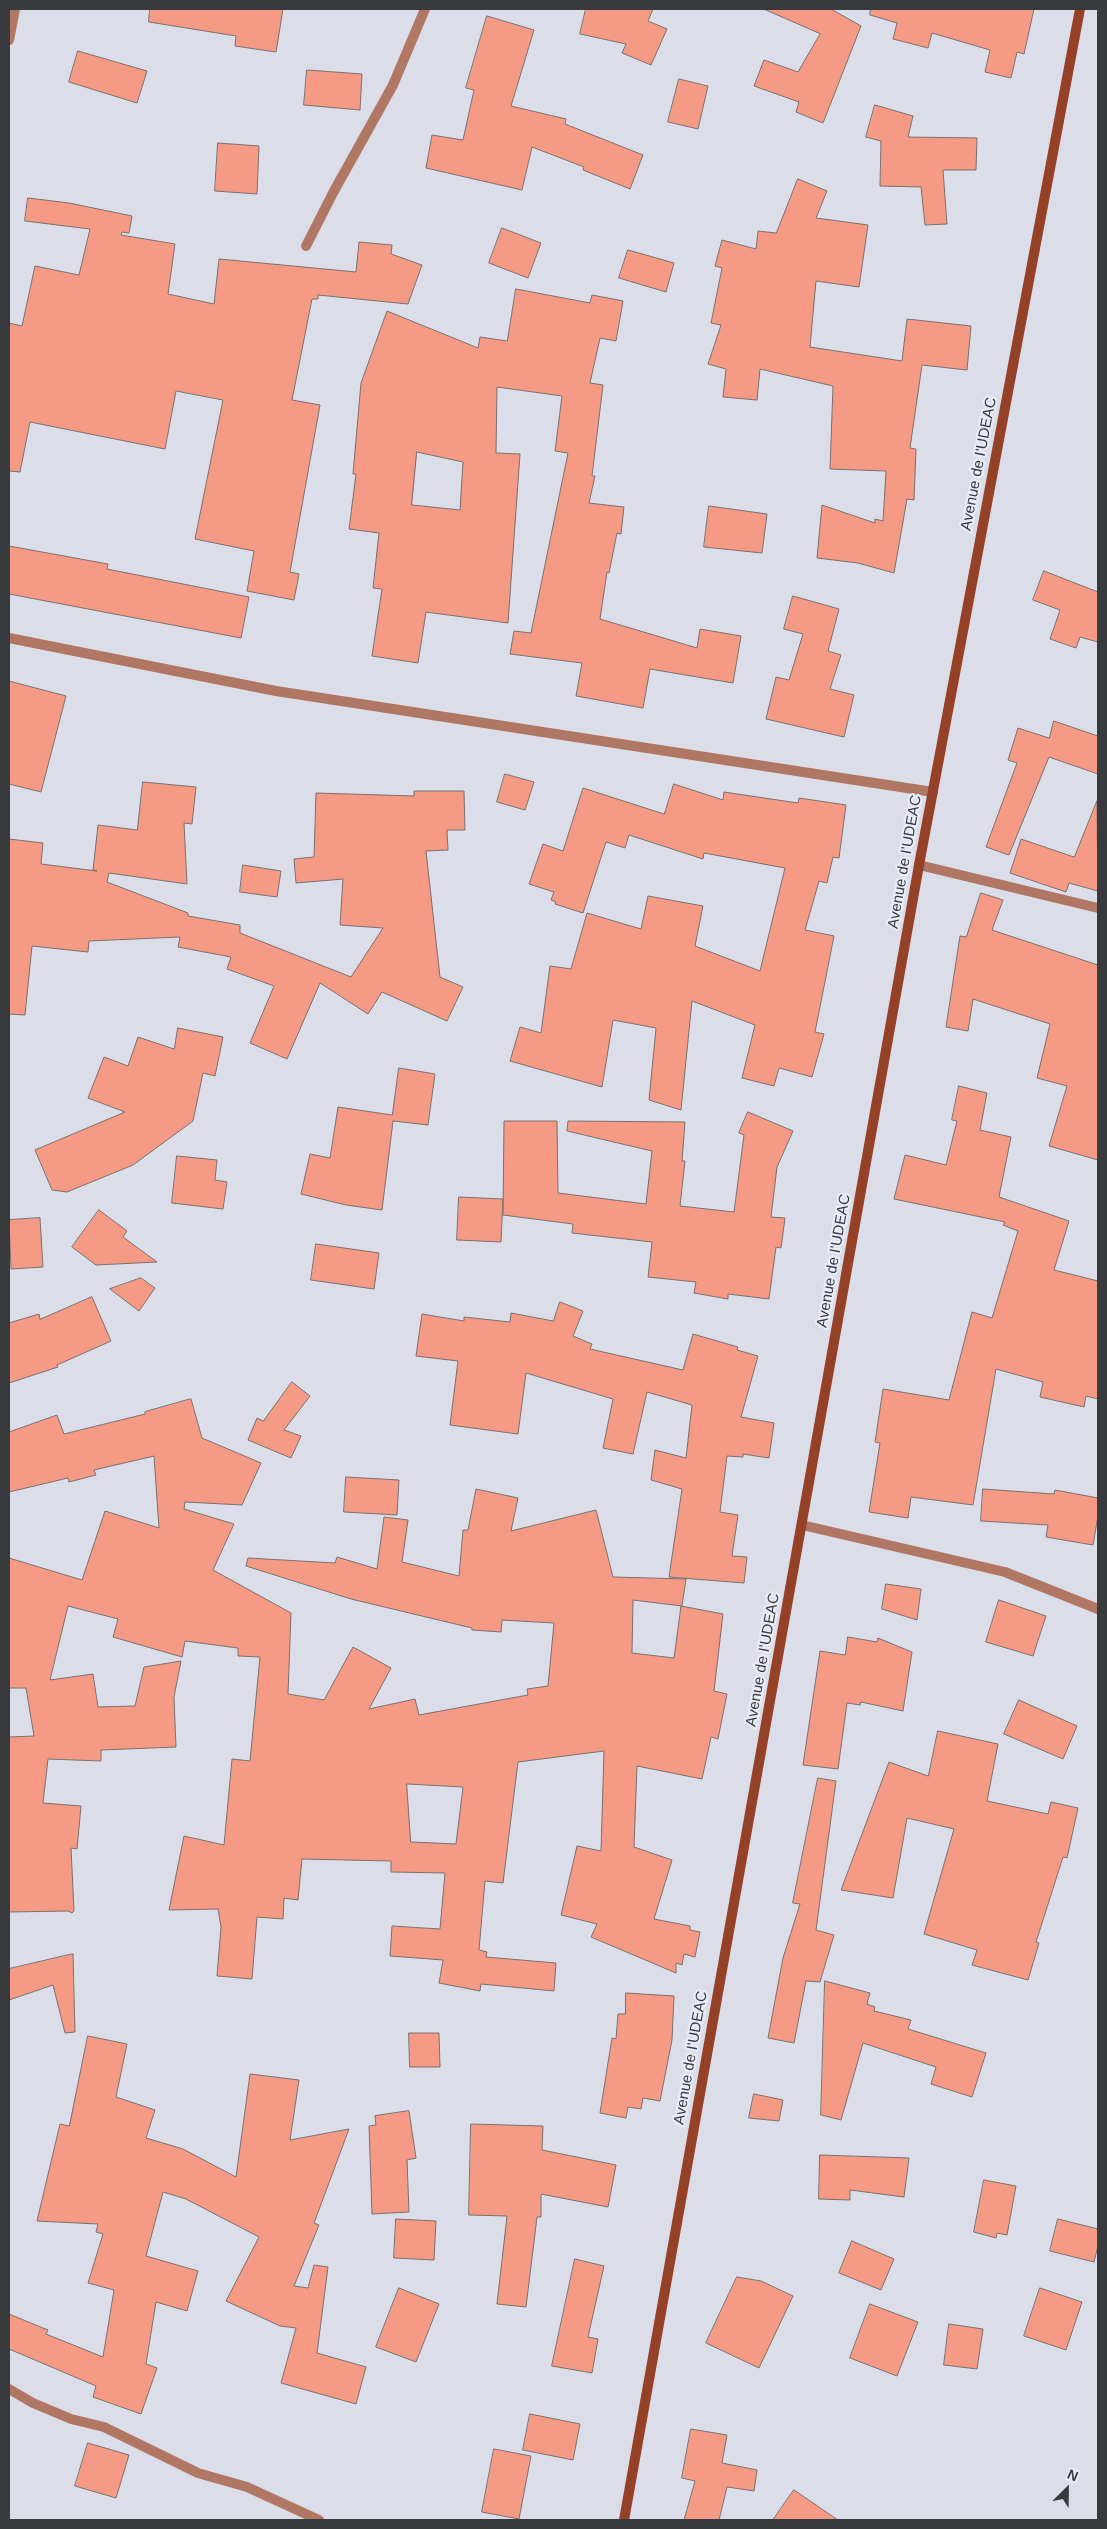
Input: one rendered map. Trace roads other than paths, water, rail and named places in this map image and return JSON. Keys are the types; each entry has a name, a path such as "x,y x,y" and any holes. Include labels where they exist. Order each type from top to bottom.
{"main road":[{"name":"Avenue de I'UDEAC","path":"624,2520 933,792 1080,9"}],"street":[{"path":"9,40 15,9"},
{"path":"306,246 334,191 393,85 425,9"},
{"path":"9,638 276,691 933,792"},
{"path":"920,864 1098,908"},
{"path":"802,1525 1005,1572 1098,1609"},
{"path":"9,2389 33,2403 71,2419 104,2427 198,2473 247,2487 319,2520"}]}
